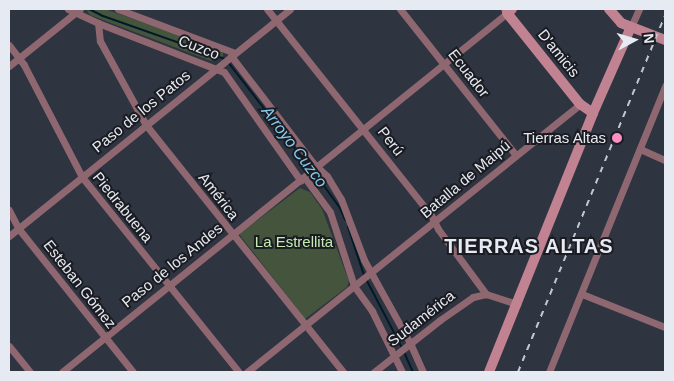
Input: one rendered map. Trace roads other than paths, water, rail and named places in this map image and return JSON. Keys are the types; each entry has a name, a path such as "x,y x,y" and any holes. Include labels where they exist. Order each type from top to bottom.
{"street":[{"path":"118,9 232,56 310,174 327,176 341,199 370,275 409,344 422,372"},
{"name":"Perú","path":"267,9 364,130 486,294"},
{"name":"Paso de los Patos","path":"9,236 290,9"},
{"name":"Ecuador","path":"400,9 515,154"},
{"path":"609,9 621,23 665,40"},
{"path":"489,372 593,113 639,9"},
{"path":"9,66 76,10"},
{"name":"Cuzco","path":"76,10 98,23 220,66 310,174 330,212 354,286 372,311 397,355 402,372"},
{"name":"Paso de los Andes","path":"62,372 310,174 508,10"},
{"name":"D'amicis","path":"508,10 580,104 593,113"},
{"name":"América","path":"98,23 100,41 146,125 343,372"},
{"name":"Piedrabuena","path":"9,45 20,58 82,177 239,372"},
{"path":"549,372 665,86"},
{"name":"Batalla de Maipú","path":"354,286 370,275 515,154 580,104"},
{"path":"640,149 665,160"},
{"name":"Esteban Gómez","path":"9,210 18,228 133,372"},
{"path":"247,372 354,286"},
{"path":"486,294 517,304"},
{"name":"Sudamérica","path":"374,372 460,305 473,297 486,294"},
{"path":"582,294 665,327"},
{"path":"9,346 30,372"}],"waterway":[{"name":"Arroyo Cuzco","path":"89,9 103,16 225,59"},
{"name":"Arroyo Cuzco","path":"228,62 311,169"},
{"name":"Arroyo Cuzco","path":"314,172 340,208 345,220"},
{"name":"Arroyo Cuzco","path":"348,227 364,275"},
{"name":"Arroyo Cuzco","path":"366,279 402,348"},
{"name":"Arroyo Cuzco","path":"404,352 413,372"}],"railway":[{"path":"518,372 665,16"}],"place":[{"name":"Tierras Altas","path":"617,138"}],"district":[{"name":"TIERRAS ALTAS","path":"529,246"}],"park label":[{"name":"La Estrellita","path":"294,242"}]}
